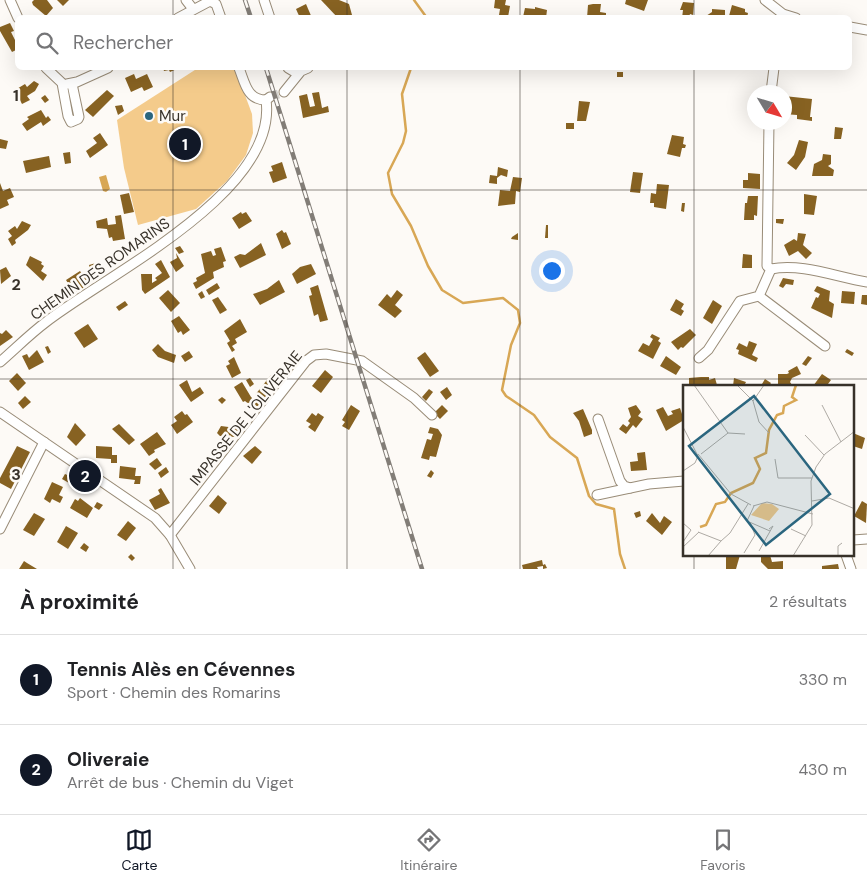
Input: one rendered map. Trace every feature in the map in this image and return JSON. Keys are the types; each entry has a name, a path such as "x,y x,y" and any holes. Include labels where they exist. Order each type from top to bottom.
{"street":[{"path":"10,0 17,15"},
{"path":"186,0 193,9"},
{"path":"264,0 269,15"},
{"path":"764,0 775,9 788,15"},
{"path":"183,15 210,1 216,4 220,15"},
{"path":"852,27 867,30"},
{"path":"48,70 62,83 72,84 104,70"},
{"name":"CHEMIN DES ROMARINS","path":"0,362 46,322 156,250 226,191 256,149 265,126 268,110 268,98 253,98 248,92 240,70"},
{"path":"291,70 298,74"},
{"path":"284,92 298,74 305,70"},
{"path":"772,85 774,70"},
{"path":"62,83 66,108 71,122 79,117 72,84"},
{"path":"769,130 766,259 767,266 771,269"},
{"path":"771,269 785,267 803,269 867,282"},
{"path":"759,296 771,269"},
{"path":"759,296 825,346"},
{"path":"699,358 708,350 740,301 759,296"},
{"name":"IMPASSE DE L'OLIVERAIE","path":"170,535 306,361 314,355 326,354 362,361 414,398 432,415"},
{"path":"0,412 155,518 170,535 190,569"},
{"path":"598,419 620,481 624,486 630,488"},
{"path":"0,529 44,442"},
{"path":"597,495 666,482 683,482"},
{"path":"854,540 867,539"},
{"path":"846,556 851,569"}],"shaded area":[{"path":"195,70 236,70 252,114 253,133 246,155 227,181 196,209 138,225 124,168 117,120"},
{"path":"106,175 110,189 106,192 103,191 99,177"}],"building":[{"path":"34,0 47,0 53,8 45,15 32,2"},
{"path":"57,0 69,0 63,6"},
{"path":"321,0 339,0 349,4 352,15 335,15"},
{"path":"495,0 506,0 505,5 510,6 508,15 499,15 500,9 494,8"},
{"path":"626,0 648,0 644,11 625,4"},
{"path":"683,2 694,3 693,15 682,15 683,10 680,10"},
{"path":"306,4 311,15 299,15 296,9"},
{"path":"601,4 600,12 606,13 606,15 587,15 588,5"},
{"path":"732,5 745,9 745,12 748,13 748,15 729,15"},
{"path":"535,7 547,10 546,15 523,15 525,8 535,9"},
{"path":"712,9 725,10 725,15 708,15 712,12"},
{"path":"10,23 14,31 11,32 15,40 15,50 12,52 0,31 0,27"},
{"path":"617,72 623,72 623,77 617,77"},
{"path":"134,74 136,79 147,74 153,87 144,91 142,87 131,92 125,78"},
{"path":"34,81 39,84 35,91 27,96 30,100 22,104 15,90 25,84 27,87"},
{"path":"107,90 114,96 93,117 85,110"},
{"path":"319,92 322,108 328,106 329,112 303,118 299,96 307,94 310,107 315,106 312,93"},
{"path":"45,95 49,100 45,103 41,98"},
{"path":"792,97 812,99 810,117 812,117 812,121 797,119 797,115 792,115"},
{"path":"579,101 590,102 586,121 577,121"},
{"path":"122,105 124,111 118,115 115,106"},
{"path":"41,110 46,118 48,116 51,120 43,126 41,122 27,131 22,124 29,119 27,117"},
{"path":"566,123 574,123 574,129 566,129"},
{"path":"835,127 843,128 841,139 834,139"},
{"path":"100,133 108,145 90,158 86,151 97,143 93,138"},
{"path":"672,135 684,137 683,144 686,145 685,148 682,148 680,157 667,154"},
{"path":"0,139 8,141 6,149 0,148"},
{"path":"799,140 808,142 805,157 796,170 787,163 794,155"},
{"path":"70,152 71,163 65,164 63,153"},
{"path":"823,154 831,155 831,164 828,166 834,170 833,176 812,176 814,164 822,160"},
{"path":"49,156 51,167 26,173 23,161"},
{"path":"282,162 287,178 273,183 269,172 273,171 271,166"},
{"path":"498,167 508,170 507,177 501,175 497,178 497,184 489,183 490,175 497,176"},
{"path":"633,172 643,173 640,193 630,192"},
{"path":"748,173 760,174 760,189 743,188 743,180 748,180"},
{"path":"513,177 522,178 520,192 516,191 515,204 498,206 500,190 510,191"},
{"path":"0,183 3,191 10,188 14,197 7,200 9,205 0,209"},
{"path":"657,184 669,185 666,209 654,207 654,203 650,203 651,193 656,194"},
{"path":"129,193 134,212 124,214 120,195"},
{"path":"804,194 817,196 814,215 804,214"},
{"path":"748,196 758,196 757,216 754,215 754,220 744,220 745,203 747,203"},
{"path":"682,203 685,203 684,212 681,211"},
{"path":"241,212 242,214 246,212 252,221 239,229 232,218"},
{"path":"121,215 125,239 113,241 112,237 109,238 107,229 97,228 96,221 107,218 108,225 116,224 115,216"},
{"path":"776,219 784,219 783,224 776,223"},
{"path":"22,221 31,225 28,230 15,240 16,243 12,246 8,239 12,236 8,231 15,226 17,229"},
{"path":"546,225 548,225 548,238 545,238"},
{"path":"282,230 284,233 286,232 291,244 282,249 276,234"},
{"path":"518,233 518,240 511,239 512,237"},
{"path":"798,233 806,234 803,245 812,253 806,259 798,251 789,256 784,245 794,239 797,241"},
{"path":"261,243 266,255 240,268 234,257 240,254 245,255"},
{"path":"180,246 184,252 179,254 175,248"},
{"path":"221,247 226,261 223,262 224,267 213,272 214,278 196,289 193,283 197,281 196,278 205,273 201,254 211,251 213,256 216,255 214,249"},
{"path":"176,253 184,266 176,272 170,262 177,258"},
{"path":"743,254 752,255 752,268 742,268"},
{"path":"30,256 42,262 41,264 44,266 41,271 47,275 43,281 26,265"},
{"path":"161,260 170,277 145,294 142,290 141,274 152,274 152,283 157,280 155,278 162,273 155,264"},
{"path":"96,263 98,275 88,280 90,284 74,293 66,280 80,271 82,274 90,269 89,265"},
{"path":"311,264 316,274 297,284 292,274 300,267"},
{"path":"6,267 11,276 1,284 0,270"},
{"path":"783,278 794,280 793,285 786,284 783,288 779,286"},
{"path":"279,280 285,292 260,305 253,294 267,289"},
{"path":"217,283 220,288 209,295 206,290"},
{"path":"318,285 328,320 320,322 318,314 314,316 309,296 312,295 310,288"},
{"path":"817,286 830,291 829,301 834,304 832,318 811,308 816,297 818,298 820,294 814,291"},
{"path":"168,290 180,303 171,312 159,298"},
{"path":"397,290 403,295 395,305 402,311 395,318 378,305 387,294 391,298"},
{"path":"202,291 205,297 201,299 198,294"},
{"path":"842,291 855,292 854,304 841,303"},
{"path":"862,295 867,295 867,305 861,304"},
{"path":"218,297 227,310 220,314 212,300"},
{"path":"676,299 684,304 681,309 684,311 681,316 670,310"},
{"path":"713,300 722,306 712,324 703,318"},
{"path":"125,301 128,305 119,311 116,307"},
{"path":"179,316 190,330 183,335 181,331 178,333 171,321"},
{"path":"240,319 247,332 235,339 237,343 232,346 235,350 232,352 227,343 230,341 224,331"},
{"path":"88,324 98,339 84,348 74,333"},
{"path":"690,329 696,335 683,348 681,347 678,350 671,342"},
{"path":"6,330 13,337 0,346 0,333 2,334"},
{"path":"652,334 660,338 658,341 661,343 653,359 638,351 643,343 649,346 653,339 650,337"},
{"path":"749,341 757,344 752,355 758,358 756,362 738,354 739,350 736,349 739,343 747,347"},
{"path":"158,344 165,351 176,355 174,363 158,357 152,350"},
{"path":"48,346 51,352 48,354 45,347"},
{"path":"847,349 854,353 852,356 845,352"},
{"path":"37,350 44,362 29,370 22,356 27,354 29,358"},
{"path":"189,351 193,357 185,362 181,356"},
{"path":"425,352 439,371 430,377 417,358"},
{"path":"666,356 681,367 676,375 660,366"},
{"path":"808,356 812,358 806,366 802,364"},
{"path":"234,357 241,373 232,378 226,366 230,364 228,361"},
{"path":"797,366 801,374 792,378 790,382 792,385 778,385 778,374 787,374 789,373 788,371"},
{"path":"325,370 333,377 321,393 312,386"},
{"path":"17,373 26,383 18,391 9,381"},
{"path":"822,374 831,380 828,384 830,385 814,385"},
{"path":"271,375 280,382 263,401 255,395"},
{"path":"709,377 709,380 715,378 717,385 689,385 689,378"},
{"path":"250,378 254,384 250,387 246,380"},
{"path":"734,378 746,382 744,385 733,385"},
{"path":"765,379 771,383 770,385 762,384"},
{"path":"187,380 192,392 200,387 204,393 191,402 179,385"},
{"path":"242,382 251,397 260,405 256,410 245,401 243,402 234,387"},
{"path":"447,387 452,395 446,400 440,392"},
{"path":"429,389 433,392 426,401 422,397"},
{"path":"25,396 31,402 23,409 18,403"},
{"path":"222,397 226,400 222,404 218,400"},
{"path":"351,405 360,411 349,430 342,426 345,422 342,420"},
{"path":"442,405 448,411 440,419 434,413"},
{"path":"636,405 641,412 638,416 643,419 636,428 633,425 626,434 619,429 623,424 627,427 630,423 628,421 631,417 628,408"},
{"path":"663,407 668,416 673,414 671,411 680,408 683,421 666,431 656,410"},
{"path":"583,409 592,430 592,434 584,437 579,421 573,413"},
{"path":"182,411 193,422 177,434 171,425 177,421 174,417"},
{"path":"312,413 316,416 318,413 324,417 315,432 308,427 311,424 306,421"},
{"path":"75,423 86,435 76,446 67,437"},
{"path":"119,424 135,440 129,445 112,429"},
{"path":"236,425 241,425 240,431 236,431 235,437 220,436 217,433 221,426 236,428"},
{"path":"430,427 438,429 442,435 436,457 430,456 429,460 421,458 427,439 431,440 433,434 428,433"},
{"path":"157,432 166,444 154,450 155,452 149,456 140,444"},
{"path":"854,433 865,438 862,449 854,446"},
{"path":"17,446 30,452 11,489 0,483 0,478"},
{"path":"96,446 112,447 112,455 117,455 117,463 111,463 111,459 96,458"},
{"path":"255,446 262,452 252,464 243,456"},
{"path":"645,452 647,470 631,471 630,462 638,461 637,453"},
{"path":"157,458 162,465 155,470 149,464"},
{"path":"120,466 136,468 135,476 141,476 140,484 134,484 135,480 119,478"},
{"path":"166,467 169,472 161,478 158,473"},
{"path":"431,470 434,473 431,478 427,476"},
{"path":"65,474 72,477 69,483 62,479"},
{"path":"52,482 63,487 59,495 63,497 60,503 52,499 50,503 44,499"},
{"path":"161,488 170,503 155,510 149,500 160,494 158,490"},
{"path":"218,495 227,503 219,514 209,506"},
{"path":"80,498 93,508 87,518 70,508 75,499 78,501"},
{"path":"862,501 867,504 866,523 854,516"},
{"path":"97,502 103,505 99,510 94,507"},
{"path":"640,511 641,516 636,518 634,513"},
{"path":"34,513 45,519 34,536 23,530"},
{"path":"652,513 660,523 664,516 672,522 662,535 646,521"},
{"path":"128,521 136,528 126,541 117,535"},
{"path":"66,526 78,533 68,549 57,542"},
{"path":"84,543 89,547 86,552 80,548"},
{"path":"131,554 135,558 132,561 128,557"},
{"path":"726,556 740,556 736,569 726,569"},
{"path":"761,556 770,556 772,562 783,561 783,569 768,569 761,562"},
{"path":"542,560 543,565 545,564 547,568 543,569 543,566 537,567 538,569 523,569 522,565"},
{"path":"24,561 27,563 37,569 19,569"},
{"path":"838,564 839,569 822,569 822,566"}],"waterway":[{"path":"414,0 425,15"},
{"path":"410,70 402,94 406,131 403,143 388,173 392,194 411,226 428,266 442,290 463,303 503,298 518,310 520,323 511,345 502,390 506,396 534,415 550,437 577,458 589,496 596,504 614,509 620,554 625,569"}],"tunnel":[{"path":"270,97 284,92"}],"railway":[{"path":"245,0 250,15"},
{"path":"267,70 422,569"}],"place":[{"name":"Mur","path":"149,116"},
{"name":"Tennis Alès en Cévennes","path":"185,144"},
{"name":"Oliveraie","path":"85,476"}]}
